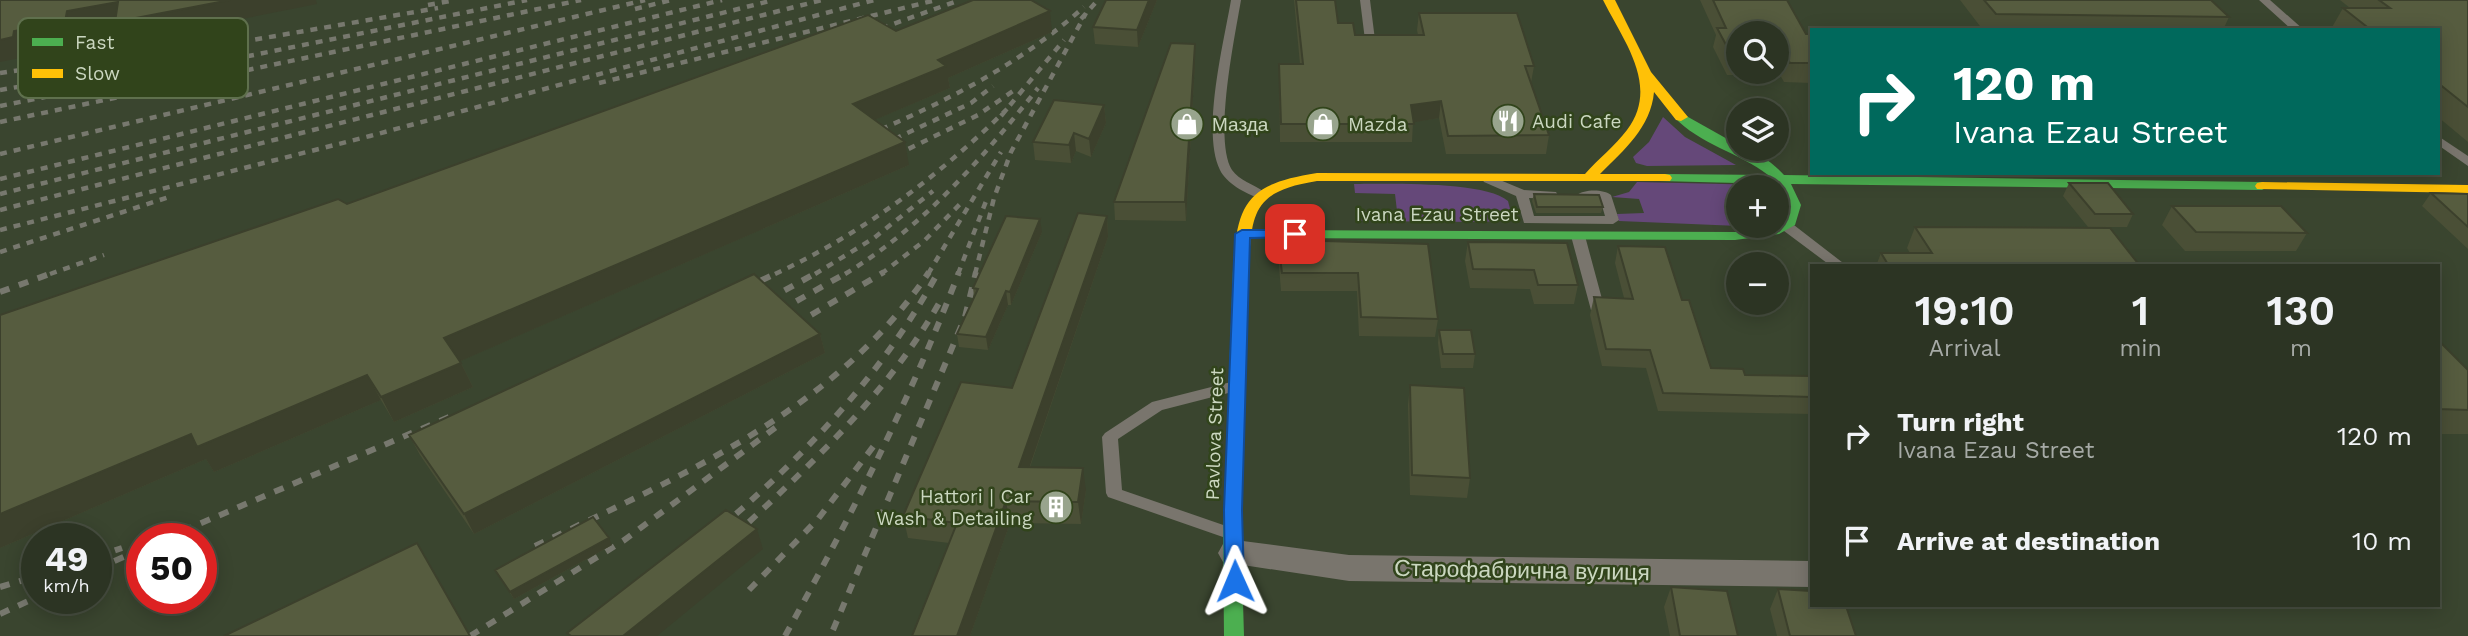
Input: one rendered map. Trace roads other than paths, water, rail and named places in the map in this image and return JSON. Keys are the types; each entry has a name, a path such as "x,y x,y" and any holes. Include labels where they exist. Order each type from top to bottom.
{"main road":[{"path":"1610,4 1647,78 1672,109 1701,134 1762,165 1776,175"},
{"path":"1590,176 1643,119 1649,98 1647,78"},
{"name":"Ivana Ezau Street","path":"1259,194 1275,185 1317,177 1726,177"},
{"name":"Ivana Ezau Street","path":"1789,178 2468,189"},
{"path":"1242,234 1249,205 1259,194"},
{"path":"1789,194 1794,210 1789,219"},
{"name":"Ivana Ezau Street","path":"1242,234 1726,235"},
{"name":"Pavlova Street","path":"1234,636 1236,386 1242,234"}],"street":[{"name":"Старофабрична вулиця","path":"1234,544 1349,568 1810,574"}],"lane":[{"path":"1236,0 1223,88 1219,142 1227,172 1259,194"},
{"path":"1365,0 1371,48"},
{"path":"2264,0 2297,28"},
{"path":"2440,141 2468,162"},
{"path":"1522,194 1538,176"},
{"path":"1590,176 1605,195 1613,220"},
{"path":"1482,177 1522,194 1605,195"},
{"path":"1522,194 1529,220"},
{"path":"1506,236 1529,220 1613,220 1637,236"},
{"path":"1789,227 1837,264"},
{"path":"1578,236 1598,310"},
{"path":"1234,544 1114,493 1110,437 1157,407 1236,386"}],"railway":[{"path":"428,5 455,0"},
{"path":"248,56 527,0"},
{"path":"248,70 581,0"},
{"path":"248,95 645,0"},
{"path":"635,9 671,0"},
{"path":"0,179 722,0"},
{"path":"0,194 774,0"},
{"path":"0,210 822,0"},
{"path":"0,230 370,136 874,0"},
{"path":"868,33 960,0"},
{"path":"1085,14 1098,0"},
{"path":"599,83 932,1"},
{"path":"868,135 981,80 1034,47 1084,7"},
{"path":"248,41 438,8"},
{"path":"975,274 994,198 1011,152 1085,14"},
{"path":"1081,19 1085,14"},
{"path":"1006,110 1064,40"},
{"path":"0,73 18,70"},
{"path":"882,145 971,103 993,86"},
{"path":"0,90 18,87"},
{"path":"848,272 900,235 950,190 1038,88"},
{"path":"896,155 978,115 1016,89"},
{"path":"0,106 40,98"},
{"path":"0,122 114,98"},
{"path":"0,154 235,98"},
{"path":"779,272 839,240 898,202 954,158 1006,110"},
{"path":"1001,116 1006,110"},
{"path":"928,274 1001,152"},
{"path":"815,274 874,238 933,191"},
{"path":"958,274 988,196"},
{"path":"0,252 169,197"},
{"path":"882,273 924,241 960,204"},
{"path":"50,274 104,255"},
{"path":"0,292 55,272"},
{"path":"743,289 779,272"},
{"path":"775,274 779,272"},
{"path":"767,300 818,272"},
{"path":"779,311 848,272"},
{"path":"535,546 699,465 752,435 802,401 849,363 892,321 929,272"},
{"path":"785,636 878,457 921,365 959,272"},
{"path":"833,630 965,317 976,272"},
{"path":"794,325 882,273"},
{"path":"721,527 783,471 840,411 891,347 936,276"},
{"path":"749,522 803,471 879,390 923,330 942,298"},
{"path":"201,523 454,415"},
{"path":"470,636 623,541 779,425"},
{"path":"749,590 818,519 879,439"},
{"path":"112,551 122,548"},
{"path":"112,562 126,556"},
{"path":"0,587 21,581"},
{"path":"0,614 21,604"}],"place":[{"name":"Audi Cafe","path":"1508,121"},
{"name":"Мазда","path":"1187,124"},
{"name":"Mazda","path":"1323,124"},
{"name":"Hattori | Car Wash & Detailing","path":"1056,507"}]}
